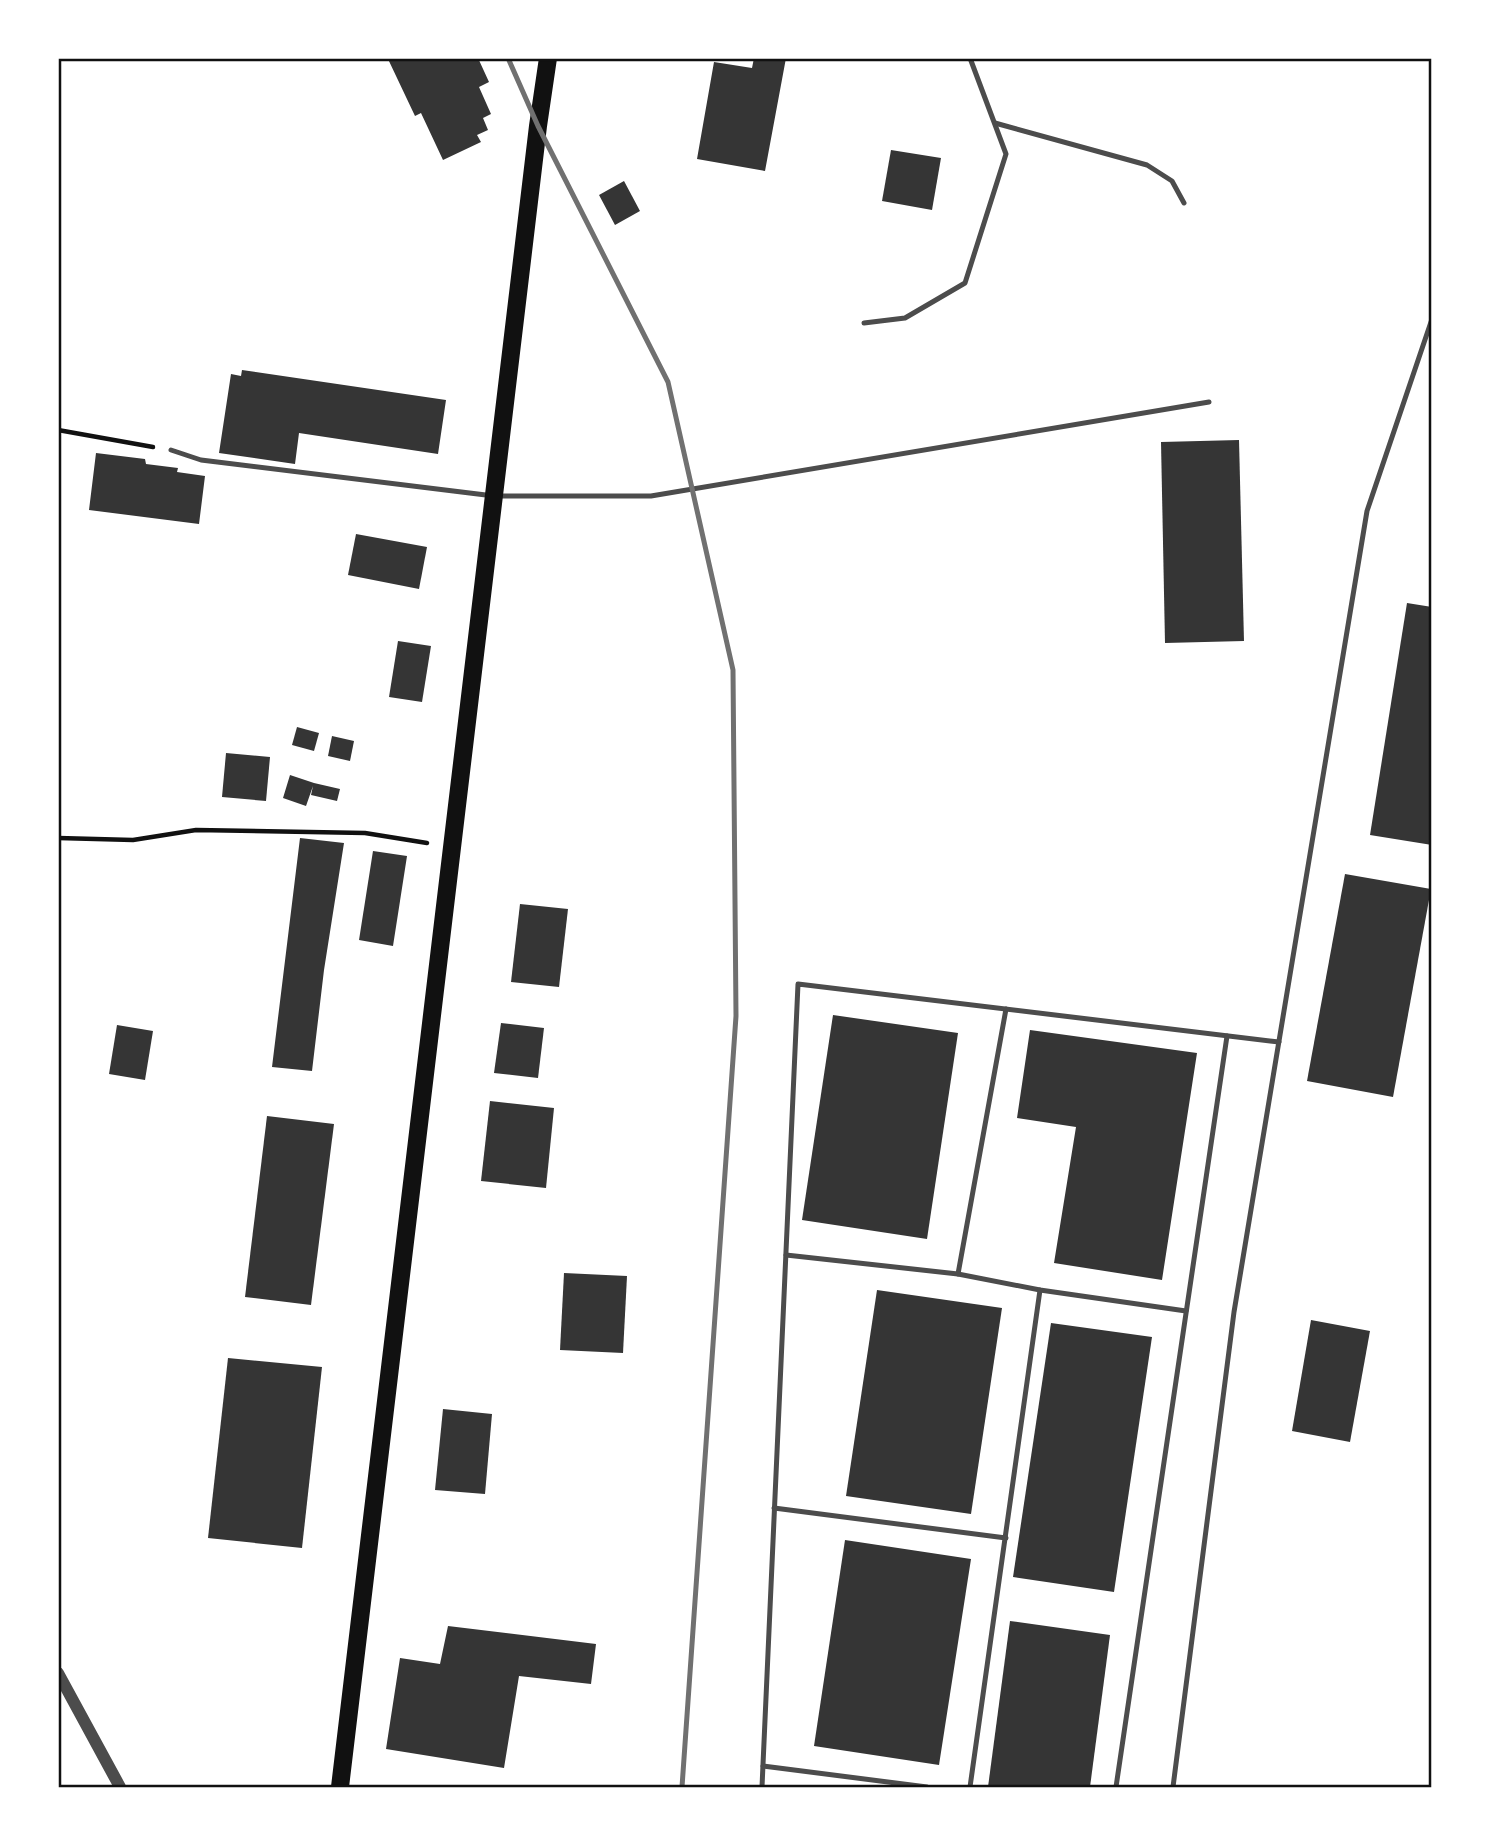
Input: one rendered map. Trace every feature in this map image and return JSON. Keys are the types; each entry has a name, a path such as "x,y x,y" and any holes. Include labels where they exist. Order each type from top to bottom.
{"main road":[{"path":"340,1787 548,58"}],"street":[{"path":"58,1674 120,1787"}],"lane":[{"path":"864,323 905,318 965,283 1006,154 970,58"},
{"path":"995,123 1147,165 1172,181 1184,203"},
{"path":"1173,1787 1234,1311 1367,512 1432,319"},
{"path":"171,450 201,460 494,496 651,496 1209,402"},
{"path":"762,1787 798,984 1279,1042"},
{"path":"958,1274 1006,1009"},
{"path":"1116,1787 1227,1036"},
{"path":"786,1255 958,1274 1040,1290 1186,1311"},
{"path":"970,1787 1040,1290"},
{"path":"774,1508 1006,1538"},
{"path":"762,1766 927,1787"}],"path":[{"path":"58,430 171,450"},
{"path":"58,838 133,840 196,830 365,833 452,847"}],"building":[{"path":"478,58 489,82 479,87 491,114 483,118 488,130 477,135 481,142 443,160 421,113 415,116 388,59"},
{"path":"754,58 786,58 765,171 697,159 714,62 752,68"},
{"path":"891,150 941,158 932,210 882,201"},
{"path":"624,181 640,211 615,225 599,195"},
{"path":"242,370 446,400 438,454 299,433 295,464 219,453 231,374 241,376"},
{"path":"1239,440 1244,641 1165,643 1161,442"},
{"path":"96,453 145,459 146,464 178,468 177,472 205,476 199,524 89,510"},
{"path":"356,534 427,547 419,589 348,575"},
{"path":"1407,603 1432,607 1432,845 1370,835"},
{"path":"398,641 431,646 422,702 389,697"},
{"path":"297,727 319,733 314,751 292,745"},
{"path":"332,736 354,741 350,761 328,756"},
{"path":"226,753 270,757 266,801 222,797"},
{"path":"290,775 340,789 337,801 311,795 313,786 306,806 283,798"},
{"path":"300,838 344,843 324,970 312,1071 272,1067"},
{"path":"373,851 407,856 393,946 359,940"},
{"path":"1345,874 1431,889 1393,1097 1307,1081"},
{"path":"520,904 568,909 559,987 511,982"},
{"path":"833,1015 958,1033 927,1239 802,1220"},
{"path":"501,1023 544,1028 538,1078 494,1073"},
{"path":"117,1025 153,1031 145,1080 109,1074"},
{"path":"1030,1030 1197,1053 1162,1280 1054,1263 1076,1127 1017,1118"},
{"path":"490,1101 554,1108 546,1188 481,1181"},
{"path":"267,1116 334,1124 311,1305 245,1297"},
{"path":"564,1273 627,1276 623,1353 560,1350"},
{"path":"877,1290 1002,1308 971,1514 846,1496"},
{"path":"1311,1320 1370,1331 1350,1442 1292,1431"},
{"path":"1051,1323 1152,1337 1114,1592 1013,1577"},
{"path":"228,1358 322,1367 302,1548 208,1538"},
{"path":"443,1409 492,1414 485,1494 435,1490"},
{"path":"845,1540 971,1559 939,1765 814,1746"},
{"path":"1010,1621 1110,1635 1090,1787 988,1787"},
{"path":"448,1626 596,1644 591,1684 519,1676 504,1768 386,1749 400,1658 440,1664"}],"railway":[{"path":"508,58 538,126 668,382 733,670 736,1016 682,1787"}]}
